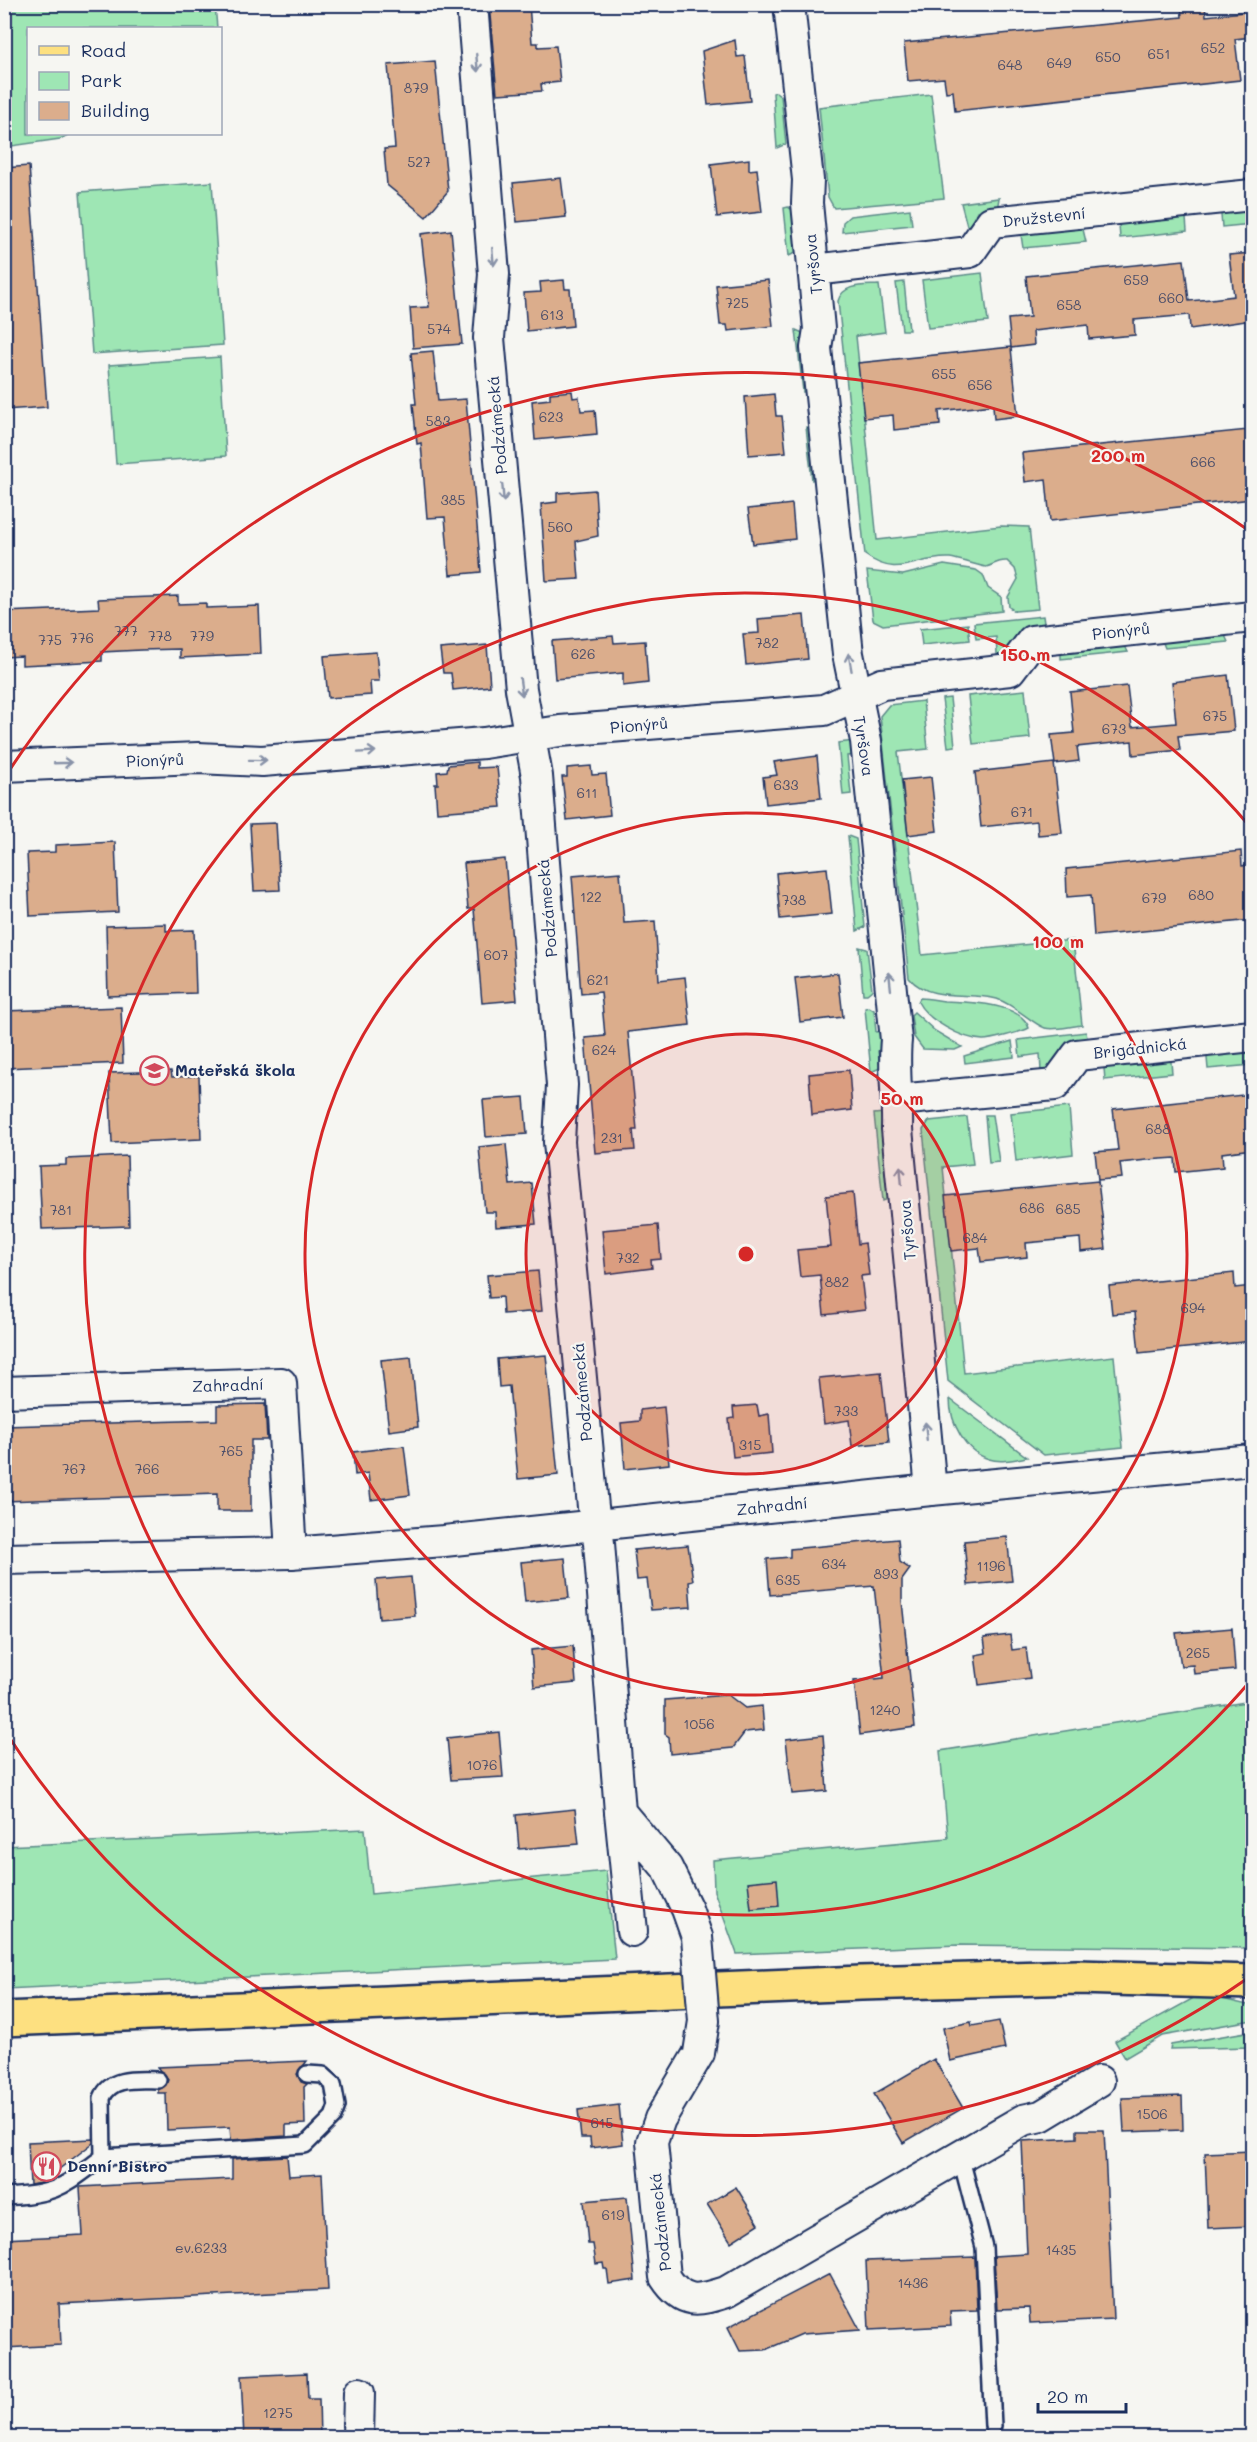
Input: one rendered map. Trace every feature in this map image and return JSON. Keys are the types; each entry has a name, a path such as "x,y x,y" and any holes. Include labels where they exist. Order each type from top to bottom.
{"main road":[{"path":"4,2019 861,1983 1077,1977 1252,1982"}],"street":[{"name":"Podzámecká","path":"472,4 494,274 489,338 521,688 537,776 562,1085 559,1142 632,1931"},
{"name":"Tyršova","path":"789,4 819,329 816,348 848,654 866,741 896,1040 894,1060 898,1100 897,1129 931,1490"},
{"name":"Družstevní","path":"814,270 970,252 991,222 1252,195"},
{"name":"Pionýrů","path":"4,766 198,758 262,761 484,743 530,735 825,710 882,684 1010,670 1032,641 1252,617"},
{"name":"Brigádnická","path":"898,1100 1055,1085 1077,1055 1252,1036"},
{"name":"Zahradní","path":"4,1392 282,1383 291,1553"},
{"name":"Zahradní","path":"4,1559 291,1553 444,1541 931,1490 1252,1460"},
{"name":"Podzámecká","path":"620,1812 667,1868 687,1909 697,1937 704,2021 699,2053 660,2119 652,2142 665,2277 679,2295 690,2299 706,2299 726,2292 960,2155 1023,2120 1041,2116 1099,2081"},
{"path":"358,2438 359,2392"}],"lane":[{"path":"4,2197 41,2195 58,2190 103,2157 305,2145 336,2112 335,2090 323,2075 307,2074"},
{"path":"103,2157 102,2098 110,2086 122,2081 158,2080"},
{"path":"960,2155 984,2247 993,2426"}],"green space":[{"path":"5,4 215,5 217,27 27,27 27,135 68,135 60,139 5,147"},
{"path":"776,92 781,96 786,144 777,148 773,93"},
{"path":"931,94 944,198 834,208 828,197 819,107"},
{"path":"212,182 223,345 92,354 80,192"},
{"path":"999,198 997,210 977,211 970,226 967,226 961,203"},
{"path":"1252,206 1252,224 1222,227 1221,215 1224,209"},
{"path":"788,207 793,210 797,252 789,256 784,208"},
{"path":"910,209 912,225 842,232 843,222 850,216"},
{"path":"1182,214 1186,218 1187,231 1120,238 1119,225 1122,220"},
{"path":"1082,225 1086,242 1023,248 1021,235 1025,230"},
{"path":"982,273 988,322 928,328 922,280"},
{"path":"904,282 909,330 902,330 896,283"},
{"path":"879,285 885,332 856,336 877,540 1001,526 1029,527 1038,609 1015,611 1009,607 1008,597 1018,579 1015,569 1007,561 986,567 950,558 938,558 908,565 888,566 865,555 838,301 844,291 849,288"},
{"path":"796,330 805,334 806,391 803,392"},
{"path":"220,357 226,456 116,464 109,365"},
{"path":"806,427 810,427 820,475 812,480"},
{"path":"944,565 976,570 983,575 988,588 1001,597 1002,611 883,625 873,620 867,571 903,575"},
{"path":"1043,616 1044,623 1040,627 1020,630 1005,656 1001,657 997,654 996,637 976,639 974,623"},
{"path":"968,624 970,640 922,645 920,629"},
{"path":"1223,631 1228,642 1165,648 1163,643 1166,637"},
{"path":"1123,642 1128,652 1061,659 1061,653"},
{"path":"1025,690 1030,738 973,744 968,696"},
{"path":"950,698 955,746 948,747 942,699"},
{"path":"923,701 928,749 898,752 922,955 1073,940 1082,1025 1058,1029 1045,1028 997,999 939,994 918,986 909,978 880,716 889,705"},
{"path":"855,741 857,755 847,756 851,794 843,795 838,743"},
{"path":"848,836 856,839 865,927 857,931"},
{"path":"859,947 867,949 872,990 867,994 863,994"},
{"path":"920,998 978,1003 1004,1008 1024,1019 1029,1028 992,1039 975,1039 937,1022 918,1002"},
{"path":"869,1007 874,1010 876,1032 883,1031 885,1044 878,1051 880,1068 871,1072 865,1008"},
{"path":"914,1012 935,1031 962,1047 955,1050 923,1049 914,1037 911,1015"},
{"path":"1086,1032 1087,1038 1083,1043 1065,1045 1048,1072 1041,1071 1040,1054 1020,1057 1018,1040"},
{"path":"1012,1041 1014,1057 965,1063 964,1056"},
{"path":"1252,1049 1252,1065 1208,1069 1207,1058 1210,1053"},
{"path":"1167,1058 1171,1062 1172,1073 1105,1080 1104,1068 1108,1063"},
{"path":"1069,1107 1073,1154 1016,1161 1011,1113"},
{"path":"884,1113 893,1197 883,1201 874,1114"},
{"path":"985,1115 992,1115 999,1162 989,1163"},
{"path":"967,1117 973,1164 943,1167 964,1373 1114,1356 1123,1447 1044,1455 948,1381 923,1130 929,1121"},
{"path":"950,1399 1027,1457 998,1461 973,1450 956,1427"},
{"path":"1252,1701 1252,1948 959,1945 737,1954 714,1891 713,1860 948,1838 940,1751"},
{"path":"365,1829 371,1894 606,1871 615,1959 5,1989 5,1846"},
{"path":"1201,1994 1252,2006 1252,2020 1162,2036 1125,2058 1115,2041"},
{"path":"1252,2031 1252,2047 1170,2049 1171,2045"}],"building":[{"path":"489,4 529,4 532,43 538,43 538,47 556,46 560,82 541,84 542,91 497,94"},
{"path":"1181,4 1205,4 1206,16 1252,11 1252,37 1235,39 1240,80 955,111 953,91 946,92 944,78 908,81 904,43 1182,17"},
{"path":"735,40 737,57 745,56 750,101 708,105 702,51"},
{"path":"435,61 448,191 426,217 387,185 384,149 395,148 388,65"},
{"path":"749,159 749,170 757,169 762,212 717,217 711,164"},
{"path":"29,166 47,407 4,410 4,168"},
{"path":"561,178 566,217 517,222 513,183"},
{"path":"451,230 462,344 413,348 410,308 429,307 421,234"},
{"path":"1252,253 1252,320 1190,329 1189,315 1134,320 1135,335 1089,339 1088,325 1033,331 1034,345 1011,348 1018,416 994,419 993,405 939,411 940,425 894,430 893,415 864,418 858,363 1011,347 1008,319 1030,317 1026,276 1184,260 1189,301 1211,299 1234,296 1229,255"},
{"path":"564,280 565,289 570,289 573,326 527,331 524,293 541,292 540,282"},
{"path":"768,280 773,326 728,331 727,325 720,325 716,285"},
{"path":"433,351 438,401 466,399 481,572 450,575 445,517 427,518 421,443 417,444 413,404 416,404 411,353"},
{"path":"572,391 573,398 579,397 581,411 595,410 597,434 535,440 532,401 550,399 550,393"},
{"path":"774,394 776,416 782,416 786,452 749,455 745,397"},
{"path":"1248,430 1250,444 1252,444 1252,499 1050,521 1046,479 1025,482 1022,453"},
{"path":"595,490 598,536 576,541 579,579 546,581 541,504 557,502 557,493"},
{"path":"792,504 795,539 753,544 748,509"},
{"path":"178,596 178,604 206,603 206,608 259,606 261,654 180,658 180,649 141,650 102,652 102,661 22,665 22,656 4,657 4,612 99,608 98,599"},
{"path":"804,615 808,659 746,665 743,634 759,633 758,619"},
{"path":"613,636 614,643 645,641 648,683 623,686 623,673 555,679 552,641"},
{"path":"487,645 490,686 453,690 451,673 443,673 440,649"},
{"path":"376,652 379,681 370,681 371,695 328,698 324,656"},
{"path":"1228,675 1234,731 1178,736 1180,750 1133,755 1132,741 1077,747 1079,761 1055,764 1051,735 1074,733 1070,692 1127,686 1132,727 1176,723 1172,682"},
{"path":"817,756 821,798 766,804 763,777 777,775 774,762"},
{"path":"477,762 477,768 497,767 501,807 437,812 435,784 438,784 437,772 447,771 448,765"},
{"path":"1054,763 1062,833 1038,835 1037,821 981,827 975,772"},
{"path":"591,766 592,775 606,774 610,815 567,820 562,777 567,777 567,768"},
{"path":"931,777 937,831 908,835 902,780"},
{"path":"276,823 280,890 254,891 250,824"},
{"path":"115,842 118,912 30,916 27,853 55,852 55,845"},
{"path":"1241,851 1242,866 1252,865 1252,920 1094,936 1091,895 1067,897 1066,869"},
{"path":"505,859 517,1000 482,1003 474,909 468,909 464,863"},
{"path":"827,868 832,914 780,919 776,873"},
{"path":"620,872 624,923 655,921 659,980 685,977 690,1025 628,1032 637,1130 633,1130 635,1150 595,1153 585,1038 605,1036 601,992 581,994 572,876"},
{"path":"166,924 166,931 194,930 196,993 108,996 106,926"},
{"path":"838,973 843,1017 800,1022 795,978"},
{"path":"121,1007 123,1063 4,1068 4,1011"},
{"path":"849,1070 852,1110 812,1115 809,1074"},
{"path":"171,1071 172,1077 199,1076 201,1139 112,1143 109,1073"},
{"path":"1252,1094 1252,1149 1222,1153 1223,1167 1176,1172 1175,1158 1147,1160 1120,1163 1122,1178 1098,1180 1095,1152 1118,1150 1113,1109"},
{"path":"524,1097 527,1134 486,1137 483,1100"},
{"path":"506,1144 510,1185 532,1183 536,1224 496,1227 495,1212 485,1212 479,1147"},
{"path":"127,1156 129,1226 42,1229 39,1166 66,1165 66,1159"},
{"path":"1098,1181 1106,1249 1081,1252 1080,1238 1026,1243 1027,1257 981,1262 979,1248 951,1251 945,1196"},
{"path":"853,1193 858,1244 865,1243 869,1275 861,1276 865,1310 824,1315 820,1275 800,1277 797,1250 831,1247 826,1196"},
{"path":"658,1225 661,1259 651,1260 652,1268 606,1274 602,1230"},
{"path":"538,1271 542,1311 503,1314 502,1297 489,1298 487,1275"},
{"path":"1234,1273 1235,1288 1252,1286 1252,1341 1139,1353 1135,1312 1112,1314 1109,1286"},
{"path":"546,1355 558,1475 518,1479 509,1386 499,1387 497,1359"},
{"path":"411,1357 418,1427 389,1431 381,1360"},
{"path":"881,1372 889,1442 852,1446 849,1420 824,1424 819,1378"},
{"path":"265,1404 267,1440 251,1440 251,1511 217,1511 217,1494 4,1501 4,1426 217,1420 217,1405"},
{"path":"757,1405 759,1416 769,1414 772,1453 733,1457 729,1419 734,1418 733,1407"},
{"path":"664,1407 669,1464 625,1469 621,1423 640,1421 640,1410"},
{"path":"404,1446 410,1495 371,1500 368,1473 355,1475 353,1452"},
{"path":"1007,1537 1012,1581 968,1585 964,1541"},
{"path":"898,1539 900,1562 910,1569 902,1580 902,1601 915,1727 860,1735 854,1681 884,1678 874,1586 770,1595 767,1559 790,1557 790,1549"},
{"path":"688,1545 693,1581 689,1582 691,1607 651,1610 647,1579 637,1580 634,1550"},
{"path":"565,1558 569,1598 525,1602 521,1562"},
{"path":"411,1577 415,1616 379,1619 376,1580"},
{"path":"1232,1628 1235,1670 1194,1674 1193,1665 1181,1666 1176,1633"},
{"path":"1010,1635 1012,1650 1026,1648 1030,1678 979,1685 975,1655 986,1653 984,1638"},
{"path":"573,1646 576,1683 534,1687 531,1650"},
{"path":"728,1695 745,1708 762,1706 764,1730 745,1732 733,1748 670,1754 669,1737 665,1734 665,1700"},
{"path":"499,1732 503,1777 451,1780 447,1738"},
{"path":"823,1735 827,1791 792,1794 786,1739"},
{"path":"575,1809 579,1844 519,1849 516,1815"},
{"path":"777,1879 779,1906 751,1909 748,1882"},
{"path":"999,2021 1005,2049 950,2061 943,2028 971,2022 972,2026"},
{"path":"934,2059 963,2108 903,2143 874,2094"},
{"path":"307,2061 297,2074 301,2082 307,2084 304,2087 305,2124 286,2125 286,2136 231,2140 230,2127 167,2130 166,2093 158,2093 158,2090 166,2085 168,2080 157,2067"},
{"path":"1182,2096 1183,2130 1124,2132 1122,2098"},
{"path":"619,2105 623,2144 591,2148 590,2138 581,2138 578,2110"},
{"path":"1077,2130 1104,2130 1113,2319 1030,2323 1029,2308 997,2309 994,2256 1027,2254 1022,2141 1077,2138"},
{"name":"Denní Bistro","path":"93,2139 93,2143 41,2183 30,2185 28,2142"},
{"path":"1252,2151 1252,2226 1208,2228 1205,2153"},
{"path":"287,2156 289,2176 322,2174 328,2290 59,2304 61,2345 4,2348 4,2239 83,2235 80,2187 232,2179 232,2159"},
{"path":"736,2187 759,2224 731,2242 707,2204"},
{"path":"627,2197 635,2280 609,2284 607,2269 604,2269 603,2263 596,2264 593,2244 588,2244 584,2201"},
{"path":"975,2257 977,2310 950,2311 951,2326 869,2330 866,2261"},
{"path":"830,2274 860,2330 802,2334 765,2350 740,2351 728,2327"},
{"path":"307,2373 308,2399 319,2399 320,2438 244,2438 241,2376"}],"place":[{"name":"Mateřská škola","path":"154,1070"},
{"name":"Denní Bistro","path":"46,2166"}]}
